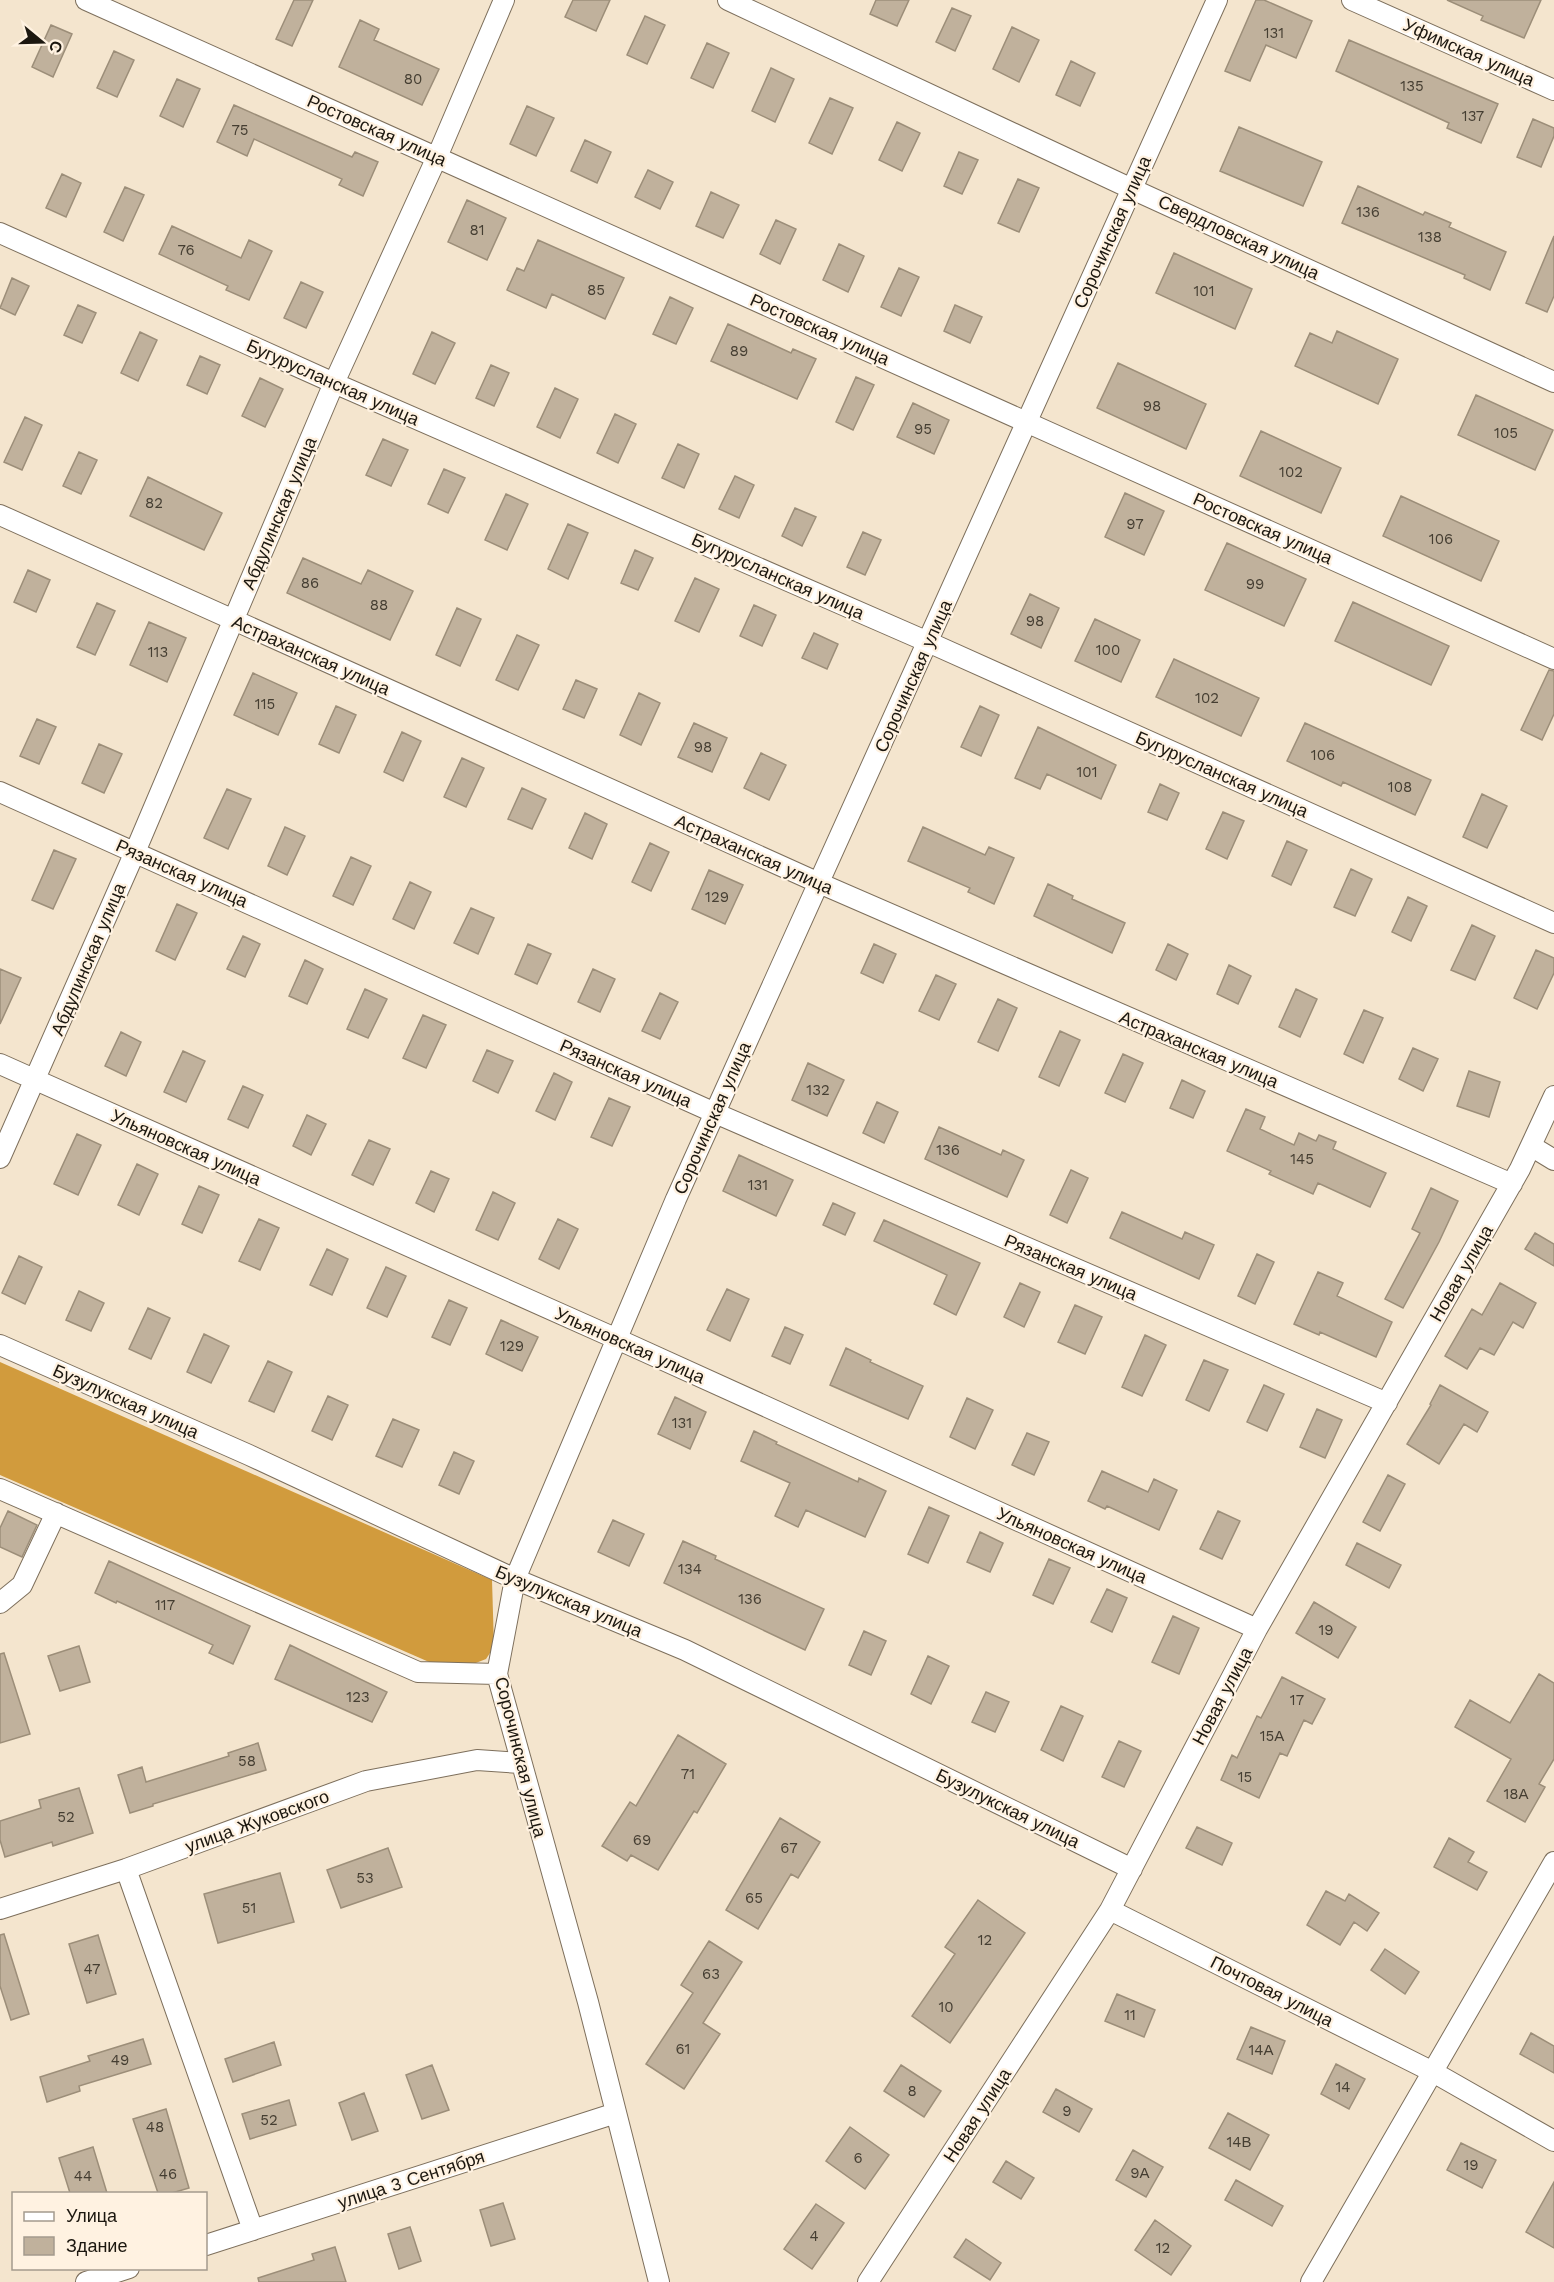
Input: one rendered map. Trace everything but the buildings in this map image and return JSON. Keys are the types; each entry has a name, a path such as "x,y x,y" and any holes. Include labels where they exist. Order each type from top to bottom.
{"street":[{"name":"Ростовская улица","path":"86,0 1554,659"},
{"name":"Абдулинская улица","path":"0,1158 135,852 334,383 504,0"},
{"name":"Свердловская улица","path":"728,0 1132,189 1554,382"},
{"name":"Сорочинская улица","path":"659,2282 588,2002 497,1674 515,1579 675,1200 1216,0"},
{"name":"Уфимская улица","path":"1352,0 1554,90"},
{"name":"Бугурусланская улица","path":"0,233 334,383 928,642 1554,923"},
{"name":"Астраханская улица","path":"0,515 819,884 1512,1184"},
{"name":"Рязанская улица","path":"0,792 715,1113 1387,1403"},
{"name":"Ульяновская улица","path":"0,1064 617,1339 1257,1629"},
{"name":"Новая улица","path":"868,2282 1110,1910 1257,1629 1512,1184 1554,1096"},
{"path":"1531,1146 1554,1160"},
{"name":"Бузулукская улица","path":"0,1345 249,1455 515,1579 685,1650 1132,1869"},
{"path":"0,1489 418,1672 497,1674"},
{"path":"0,1603 22,1585 56,1513"},
{"name":"улица Жуковского","path":"0,1909 126,1869 366,1781 477,1760 520,1763"},
{"path":"1311,2282 1554,1862"},
{"path":"126,1869 253,2230"},
{"name":"Почтовая улица","path":"1110,1910 1433,2072 1554,2141"},
{"name":"улица 3 Сентября","path":"207,2245 616,2113"},
{"path":"86,2282 123,2270"}],"shaded area":[{"path":"0,1362 492,1580 494,1647 486,1659 468,1666 436,1665 0,1475"}]}
